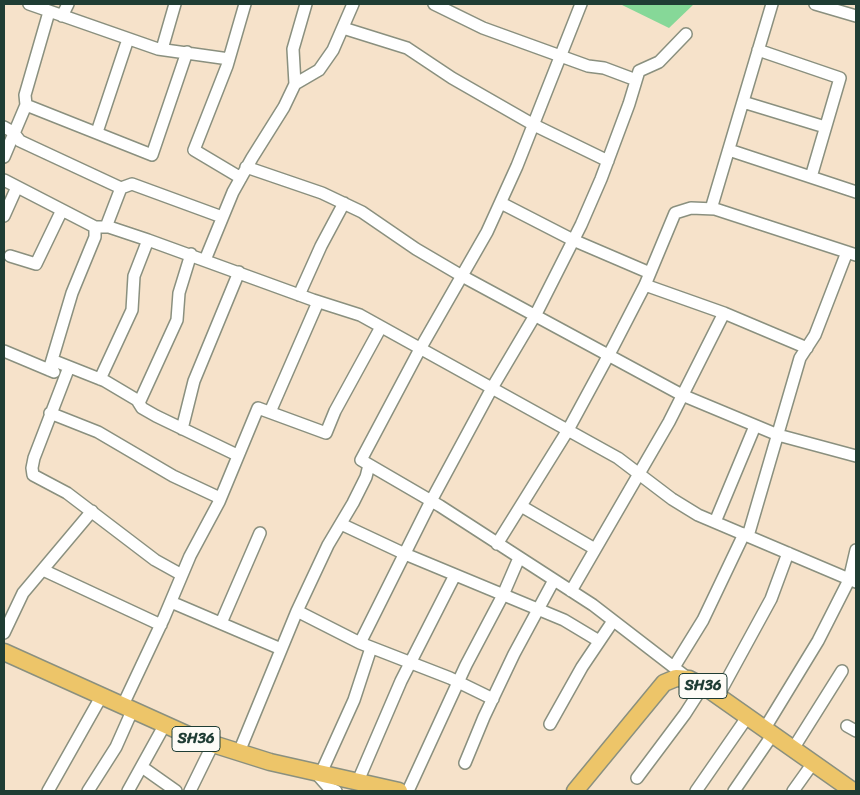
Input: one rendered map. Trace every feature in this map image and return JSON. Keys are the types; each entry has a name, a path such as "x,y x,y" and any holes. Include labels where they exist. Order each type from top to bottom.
{"highway":[{"name":"SH36","path":"4,652 164,726 213,744 318,772 400,791"},
{"name":"SH36","path":"575,791 664,683 676,678 696,683 718,696 850,788"}],"street":[{"path":"62,16 68,4"},
{"path":"162,49 175,4"},
{"path":"245,4 229,59 194,150 243,173 322,193 344,203 362,212 416,249 462,276 682,394 778,435 856,456"},
{"path":"205,260 222,217 243,173 284,107 294,84 293,49 306,4"},
{"path":"294,84 319,70 333,50 353,4"},
{"path":"434,4 483,28 588,66 604,68 636,80"},
{"path":"581,4 534,125 501,203 487,232 420,349 361,460 431,500 571,591 696,683 685,714 637,778"},
{"path":"711,209 772,4"},
{"path":"815,4 856,16"},
{"path":"36,5 49,12 162,49 229,59"},
{"path":"4,156 26,105 25,95 49,12"},
{"path":"343,28 407,48 452,78 534,125 608,162"},
{"path":"360,643 431,500 534,316 573,240 608,162 639,71 659,62 686,34"},
{"path":"97,132 128,39"},
{"path":"758,50 840,78 810,177"},
{"path":"26,105 152,155 187,52"},
{"path":"743,102 825,127"},
{"path":"4,127 20,141 121,188"},
{"path":"728,150 856,192"},
{"path":"4,180 62,210 101,227 191,254 318,302 360,315 618,458 672,499 715,522 852,581"},
{"path":"51,365 72,293 95,237 121,188 132,184 222,217"},
{"path":"4,216 17,187"},
{"path":"299,295 321,246 344,203"},
{"path":"501,203 573,240 650,274"},
{"path":"497,544 568,430 645,285 675,213 691,208 711,209 852,253 815,335 800,358 746,535 702,620 674,667"},
{"path":"10,256 36,264 62,210"},
{"path":"100,378 132,310 134,276 148,240"},
{"path":"139,403 177,320 179,293 191,254"},
{"path":"182,429 194,381 238,272"},
{"path":"645,285 724,313 807,348"},
{"path":"270,412 318,302"},
{"path":"571,591 639,474 724,313"},
{"path":"88,791 116,747 127,709 182,574 220,498 258,408 326,433 335,411 381,327"},
{"path":"4,351 51,365 67,372 100,378 137,400 142,408 237,455"},
{"path":"67,372 34,458 33,475 68,493 154,560 182,574"},
{"path":"50,413 98,432 173,476 220,498"},
{"path":"715,522 755,426"},
{"path":"239,752 297,612 328,545 366,477 369,465"},
{"path":"521,506 595,549"},
{"path":"4,633 23,593 92,511"},
{"path":"341,524 405,554 564,620 599,641"},
{"path":"221,624 260,534"},
{"path":"734,791 852,581 856,550"},
{"path":"718,696 771,599 788,553"},
{"path":"408,791 458,682 503,595 519,558"},
{"path":"43,570 161,625"},
{"path":"358,781 410,663 455,575"},
{"path":"465,763 493,699 554,580"},
{"path":"171,602 281,649"},
{"path":"297,612 371,648 458,682 493,699"},
{"path":"550,724 582,667 613,621"},
{"path":"336,791 329,788 318,772 354,700 371,648"},
{"path":"793,749 842,671"},
{"path":"48,791 101,697"},
{"path":"696,791 748,716"},
{"path":"128,791 164,726"},
{"path":"190,791 213,744"},
{"path":"794,791 813,763"},
{"path":"142,767 176,791"}],"green space":[{"path":"620,4 694,4 669,28"}]}
